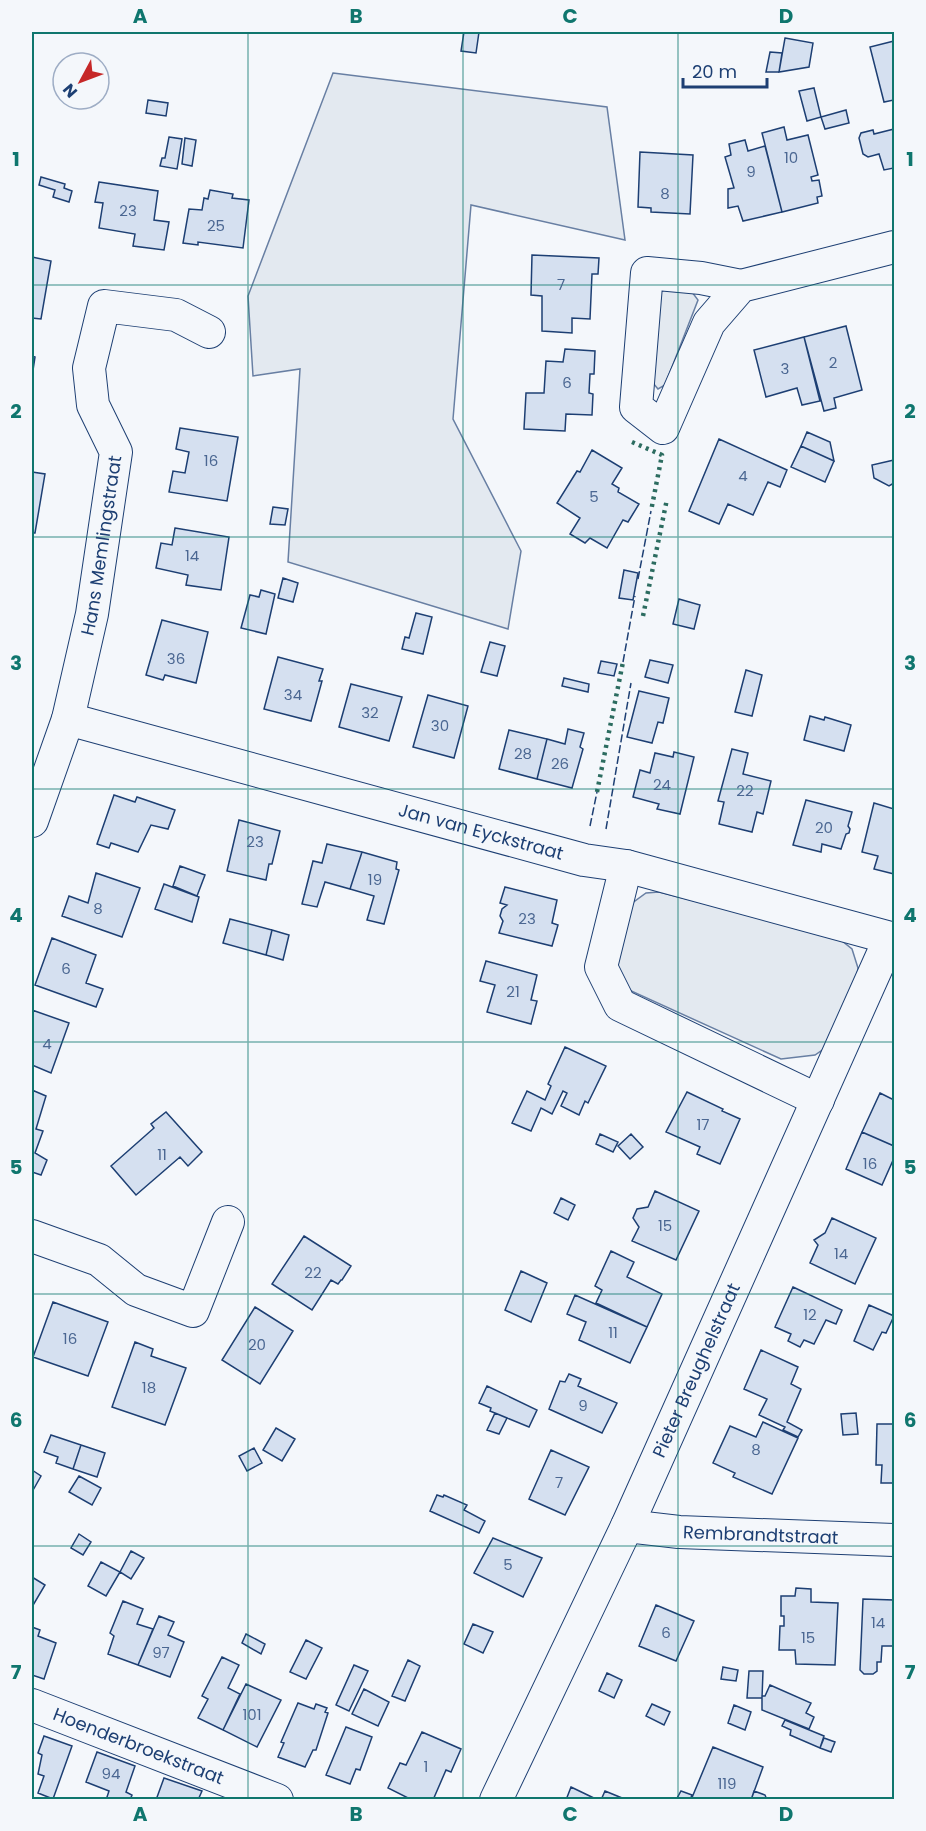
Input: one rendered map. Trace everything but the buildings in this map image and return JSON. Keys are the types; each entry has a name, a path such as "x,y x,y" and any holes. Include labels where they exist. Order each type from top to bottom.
{"street":[{"path":"741,286 709,322 663,428 636,406 647,273 701,278 741,286 894,247"},
{"name":"Hans Memlingstraat","path":"32,821 68,719 92,614 116,452 93,405 88,368 104,306 176,315 210,332"},
{"name":"Jan van Eyckstraat","path":"68,719 584,860 626,867 892,939"},
{"path":"626,867 601,967 620,1005 818,1100"},
{"name":"Pieter Breughelstraat","path":"496,1800 627,1526 892,939"},
{"path":"32,1236 99,1260 136,1290 193,1311 228,1222"},
{"name":"Rembrandtstraat","path":"627,1526 679,1532 894,1540"},
{"name":"Hoenderbroekstraat","path":"32,1706 277,1800"}],"shaded area":[{"path":"333,73 607,107 625,240 471,205 453,419 521,551 508,629 288,562 300,369 253,376 248,296"},
{"path":"671,285 689,288 698,300 665,385 658,389 653,383 657,294"},
{"path":"659,892 837,937 852,949 858,968 855,987 828,1046 815,1055 781,1059 629,990 616,963 631,904 646,893"}],"hedge":[{"path":"632,442 662,455 651,511"},
{"path":"643,616 667,499"},
{"path":"597,792 623,662"}],"fence":[{"path":"638,579 651,511"},
{"path":"623,662 635,596"},
{"path":"606,829 631,683"},
{"path":"590,826 597,792"}]}
